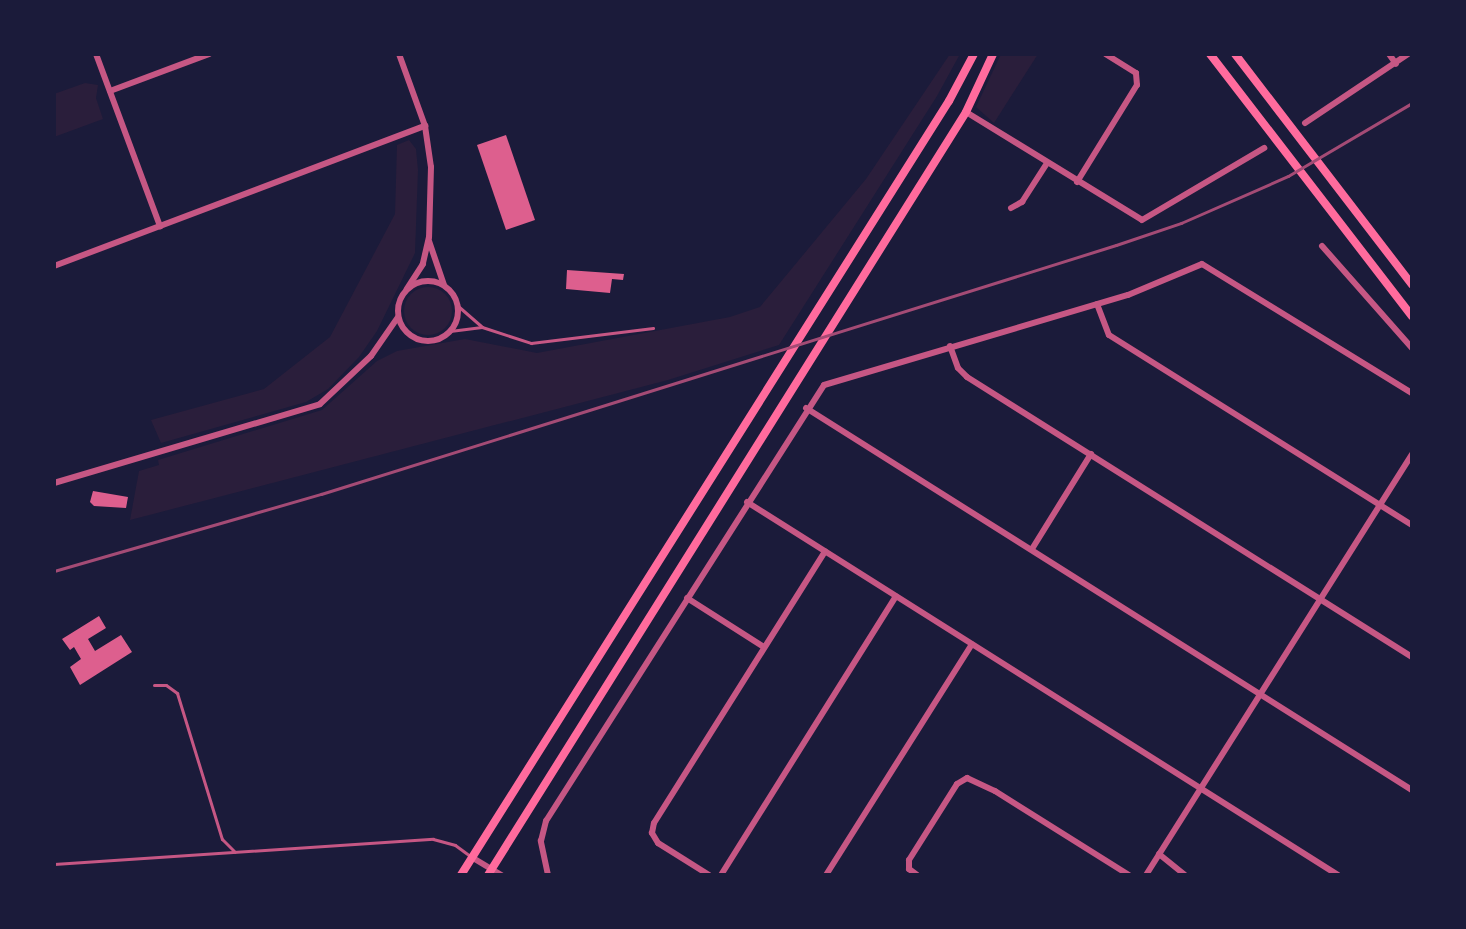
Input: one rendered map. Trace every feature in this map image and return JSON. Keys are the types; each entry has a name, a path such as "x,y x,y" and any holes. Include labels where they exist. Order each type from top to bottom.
{"main road":[{"path":"461,875 949,101 974,54"},
{"path":"490,872 786,396 966,112 993,54"},
{"path":"1210,54 1412,316"},
{"path":"1235,54 1412,285"}],"street":[{"path":"96,54 160,226"},
{"path":"110,91 209,54"},
{"path":"54,483 321,404 371,356 398,317 398,307 423,264 429,237 431,166 425,126 399,54"},
{"path":"1077,182 1137,86 1136,74 1106,54"},
{"path":"1389,54 1396,64"},
{"path":"1305,123 1408,54"},
{"path":"966,112 1133,218 1146,220 1264,148"},
{"path":"54,266 425,126"},
{"path":"1011,208 1022,202 1047,163"},
{"path":"398,317 415,339 434,341 450,331 458,306 436,271 429,237"},
{"path":"1322,246 1412,348"},
{"path":"548,875 541,841 546,821 806,408 820,388 831,381 1097,304 1197,265 1207,265 1412,393"},
{"path":"407,289 425,281 444,285"},
{"path":"1097,304 1109,335 1412,525"},
{"path":"950,346 962,373 1412,657"},
{"path":"806,408 1412,790"},
{"path":"1032,549 1091,454"},
{"path":"1146,875 1412,454"},
{"path":"747,502 1338,875"},
{"path":"709,875 658,843 652,833 654,823 825,551"},
{"path":"721,875 896,596"},
{"path":"687,598 764,646"},
{"path":"826,875 972,644"},
{"path":"917,875 909,869 909,860 953,790 967,778 995,791 1129,875"},
{"path":"1159,854 1185,875"},
{"path":"473,858 490,872 501,875"}],"lane":[{"path":"458,306 482,327 520,341 543,344 653,328"},
{"path":"450,331 482,327"},
{"path":"154,685 166,685 177,693 222,838 235,852"},
{"path":"54,864 433,839 455,845 473,858"}],"shaded area":[{"path":"950,54 960,54 937,96 779,345 668,380 130,520 139,471 159,465 158,460 322,410 377,361 397,351 465,339 537,353 730,317 760,307 866,179"},
{"path":"1001,54 1038,54 994,123 976,107"},
{"path":"85,83 98,85 96,98 103,119 54,137 54,94"},
{"path":"409,140 416,149 418,170 415,253 377,331 359,357 328,389 306,402 161,443 151,420 264,389 330,337 395,214 397,145"},
{"path":"428,287 445,294 452,311 445,328 428,335 411,328 404,311 411,294"}],"building":[{"path":"506,135 535,220 506,230 477,145"},
{"path":"567,270 624,274 623,280 612,279 610,293 566,289"},
{"path":"93,491 128,497 126,508 94,506 90,502"},
{"path":"99,616 106,628 88,639 95,651 121,635 132,652 80,685 70,667 81,659 74,647 70,650 62,639"}],"railway":[{"path":"54,571 321,494 1181,223 1288,176 1412,103"}]}
